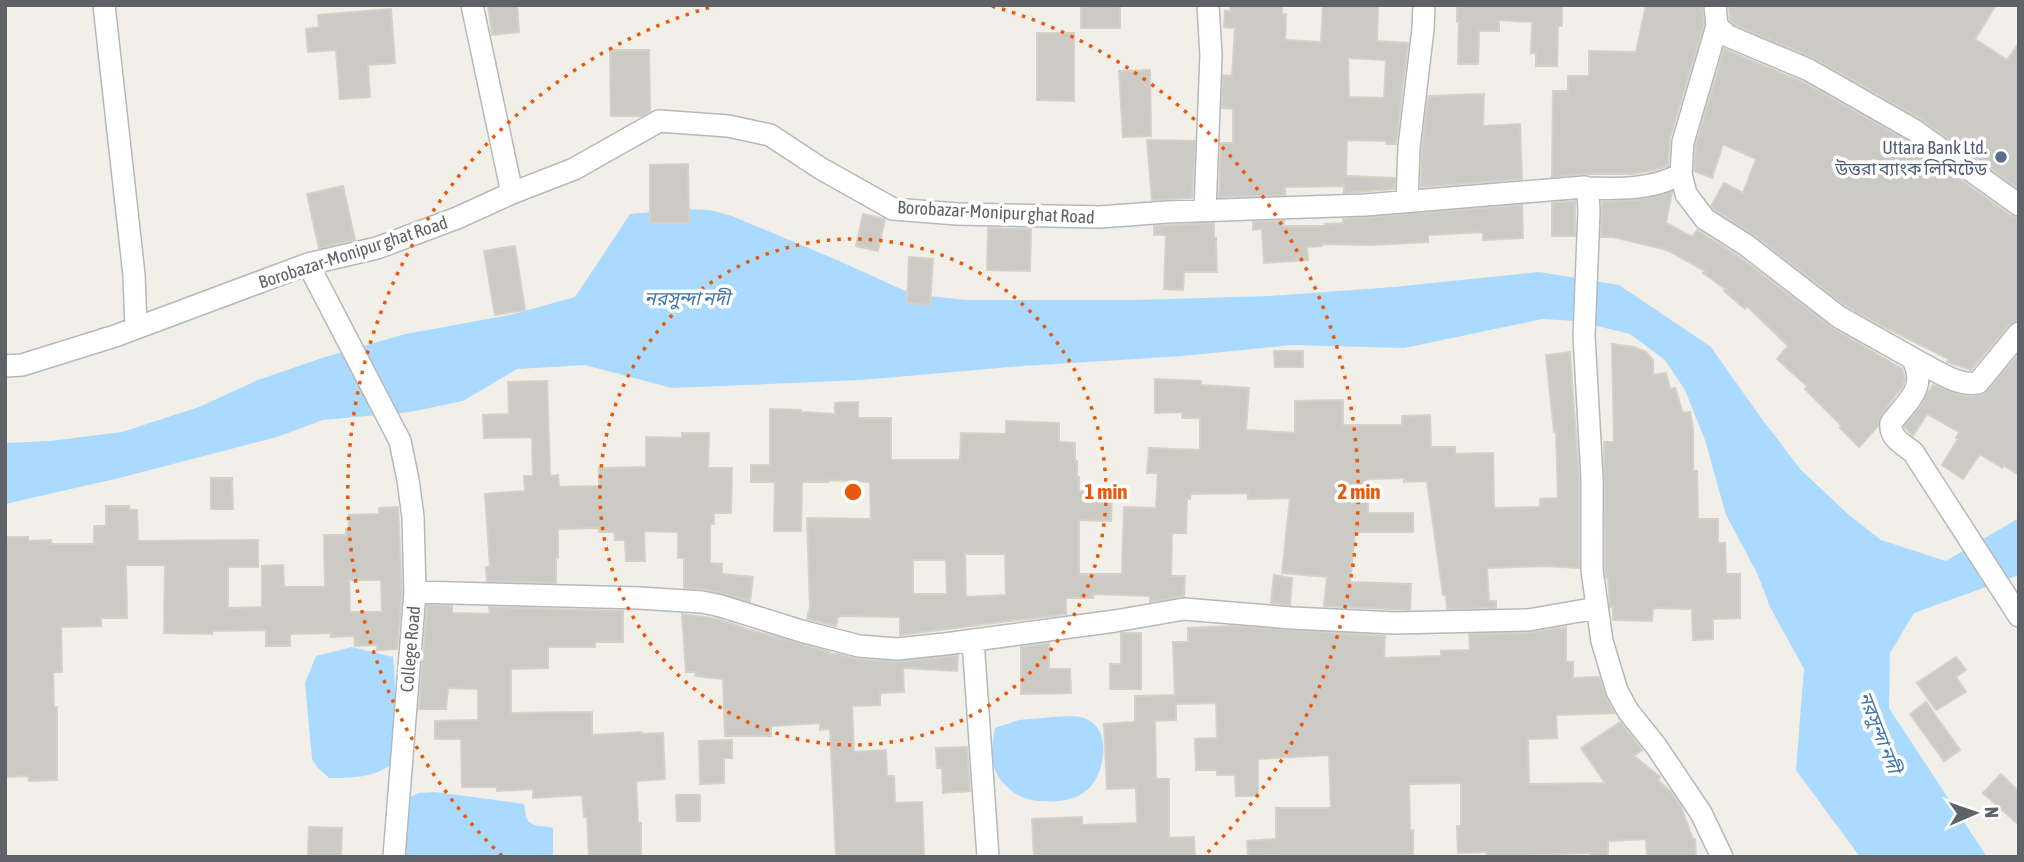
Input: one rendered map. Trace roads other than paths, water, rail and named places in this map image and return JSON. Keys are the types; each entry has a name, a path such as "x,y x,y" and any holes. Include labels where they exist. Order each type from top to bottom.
{"street":[{"path":"104,5 134,275 136,327"},
{"path":"472,5 512,192"},
{"path":"1205,211 1212,55 1208,5"},
{"path":"1407,201 1409,147 1424,5"},
{"path":"1716,15 1684,142 1681,174 1686,194 1705,219 1746,245 1839,317 1953,380 1969,385 1978,383 2019,333"},
{"path":"1716,15 1728,36 1809,70 1914,130 2019,205"},
{"name":"Borobazar-Monipur ghat Road","path":"5,366 22,365 115,336 308,264 377,248 574,169 659,121 728,126 769,135 820,168 893,209 957,214 1100,217 1407,201 1582,187 1626,188 1660,184 1681,174"},
{"path":"1587,188 1584,336 1592,478 1592,570 1602,641 1617,691 1628,711 1656,746 1701,814 1722,857"},
{"name":"College Road","path":"308,264 400,442 408,480 413,517 415,592 394,857"},
{"path":"1912,358 1919,379 1917,390 1891,423 1890,429 1894,437 1913,452 2019,616"},
{"path":"415,592 702,602 859,646 897,649 1115,621 1184,609 1395,624 1528,620 1597,608"},
{"path":"973,640 988,857"}],"water":[{"name":"নরসুন্দা নদী","path":"685,209 710,210 732,216 912,294 966,300 1134,300 1269,296 1394,287 1539,272 1619,285 1711,347 1801,470 1849,515 1881,540 1946,561 2019,518 2019,575 1914,613 1890,653 1889,708 1987,857 1860,857 1796,770 1804,669 1770,607 1758,575 1726,515 1705,440 1685,390 1665,360 1630,334 1576,321 1543,319 1404,348 1291,345 1183,356 862,380 672,388 585,365 517,369 463,401 410,412 323,420 277,437 5,504 5,443 50,441 122,432 199,407 258,380 322,358 405,334 510,315 575,297 630,214"},
{"path":"352,647 393,657 395,697 392,763 371,774 329,778 312,759 305,683 316,656"},
{"path":"1070,716 1090,721 1101,736 1101,767 1092,785 1076,797 1050,801 1023,797 1004,784 993,763 995,728 1019,720"},
{"path":"435,792 524,804 530,823 553,828 553,857 404,857 408,798 419,793"}],"place":[{"name":"Uttara Bank Ltd. উত্তরা ব্যাংক লিমিটেড","path":"2001,157"}]}
